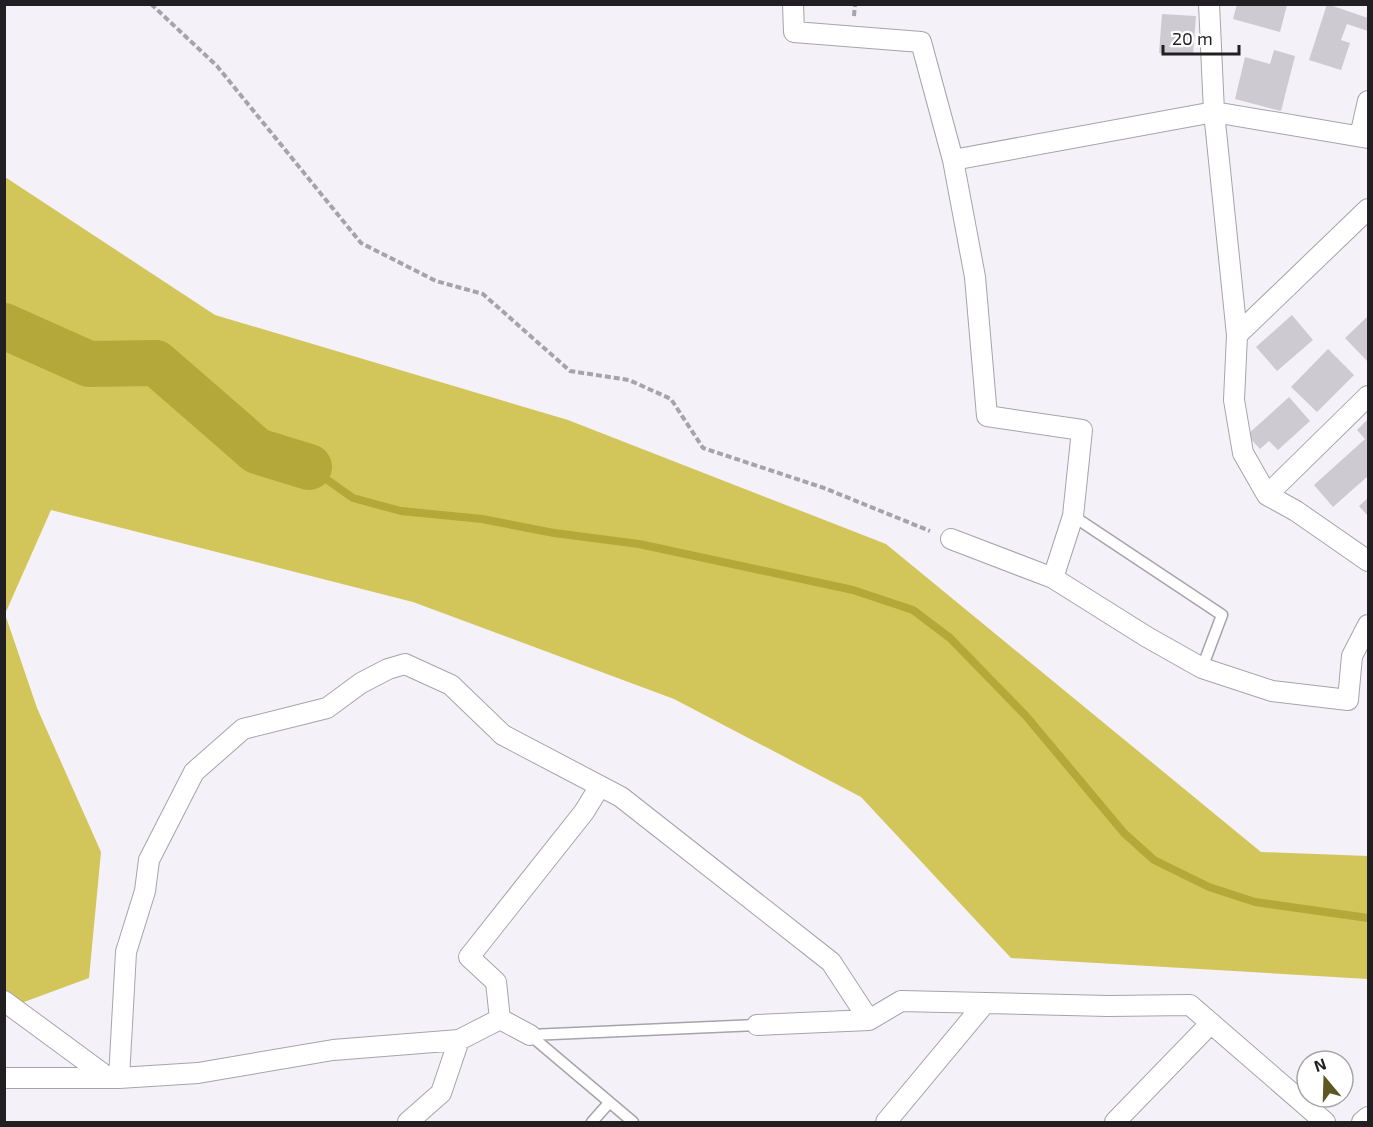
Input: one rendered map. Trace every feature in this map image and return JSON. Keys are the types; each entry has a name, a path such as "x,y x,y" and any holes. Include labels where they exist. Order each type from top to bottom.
{"street":[{"path":"794,4 794,32 921,42 953,160 975,277 987,416 1082,430 1073,516 1053,578"},
{"path":"1209,4 1214,112 1237,335 1234,400 1243,453 1267,495 1296,510 1368,561"},
{"path":"953,160 1214,112 1364,137 1368,101"},
{"path":"1237,335 1368,209"},
{"path":"1267,495 1368,396"},
{"path":"951,539 1053,578 1147,637 1202,668 1272,691 1348,700 1352,656 1368,625"},
{"path":"113,1077 126,952 145,891 149,860 194,772 243,729 327,708 361,683 388,669 405,664 451,685 503,735 621,797 831,962 869,1020"},
{"path":"500,1019 496,982 469,957 584,812 600,786"},
{"path":"4,1000 113,1077"},
{"path":"757,1024 869,1020 901,1001 1108,1006 1190,1005 1321,1121"},
{"path":"886,1122 985,1003"},
{"path":"500,1019 530,1035"},
{"path":"4,1078 113,1077 198,1073 333,1050 459,1040 500,1019"},
{"path":"1115,1122 1211,1023"},
{"path":"408,1122 441,1093 459,1040"},
{"path":"1362,1122 1368,1117"}],"lane":[{"path":"1073,516 1222,615 1202,668"},
{"path":"530,1035 757,1024"},
{"path":"530,1035 608,1104 633,1122"},
{"path":"592,1122 608,1104"}],"path":[{"path":"151,4 217,66 302,168 323,200 361,243 436,281 483,294 570,371 629,380 671,399 703,447 824,488 951,539"}],"shaded area":[{"path":"5,177 215,315 568,420 886,544 1261,852 1368,856 1368,979 1011,958 861,797 674,699 413,602 51,510 5,614"},
{"path":"5,614 37,708 101,852 89,978 5,1009"}],"building":[{"path":"1237,4 1287,5 1280,32 1233,19"},
{"path":"1327,4 1368,18 1368,31 1347,24 1341,40 1350,43 1341,70 1309,60"},
{"path":"1162,14 1196,16 1193,55 1159,53"},
{"path":"1274,50 1295,56 1281,111 1235,99 1245,57 1270,64"},
{"path":"1292,315 1313,340 1277,371 1256,347"},
{"path":"1368,316 1368,362 1345,338"},
{"path":"1328,349 1354,375 1317,412 1291,387"},
{"path":"1289,397 1310,421 1278,450 1269,441 1260,449 1247,435"},
{"path":"1368,419 1368,476 1333,507 1314,485 1365,439 1357,430"},
{"path":"1368,498 1368,516 1359,506"}],"waterway":[{"path":"4,326 89,364 156,363 257,451 309,467"},
{"path":"309,467 353,498 401,511 482,519 554,533 639,544 853,590 913,610 950,638 1026,716 1124,833 1154,860 1209,887 1255,902 1368,918"}]}
